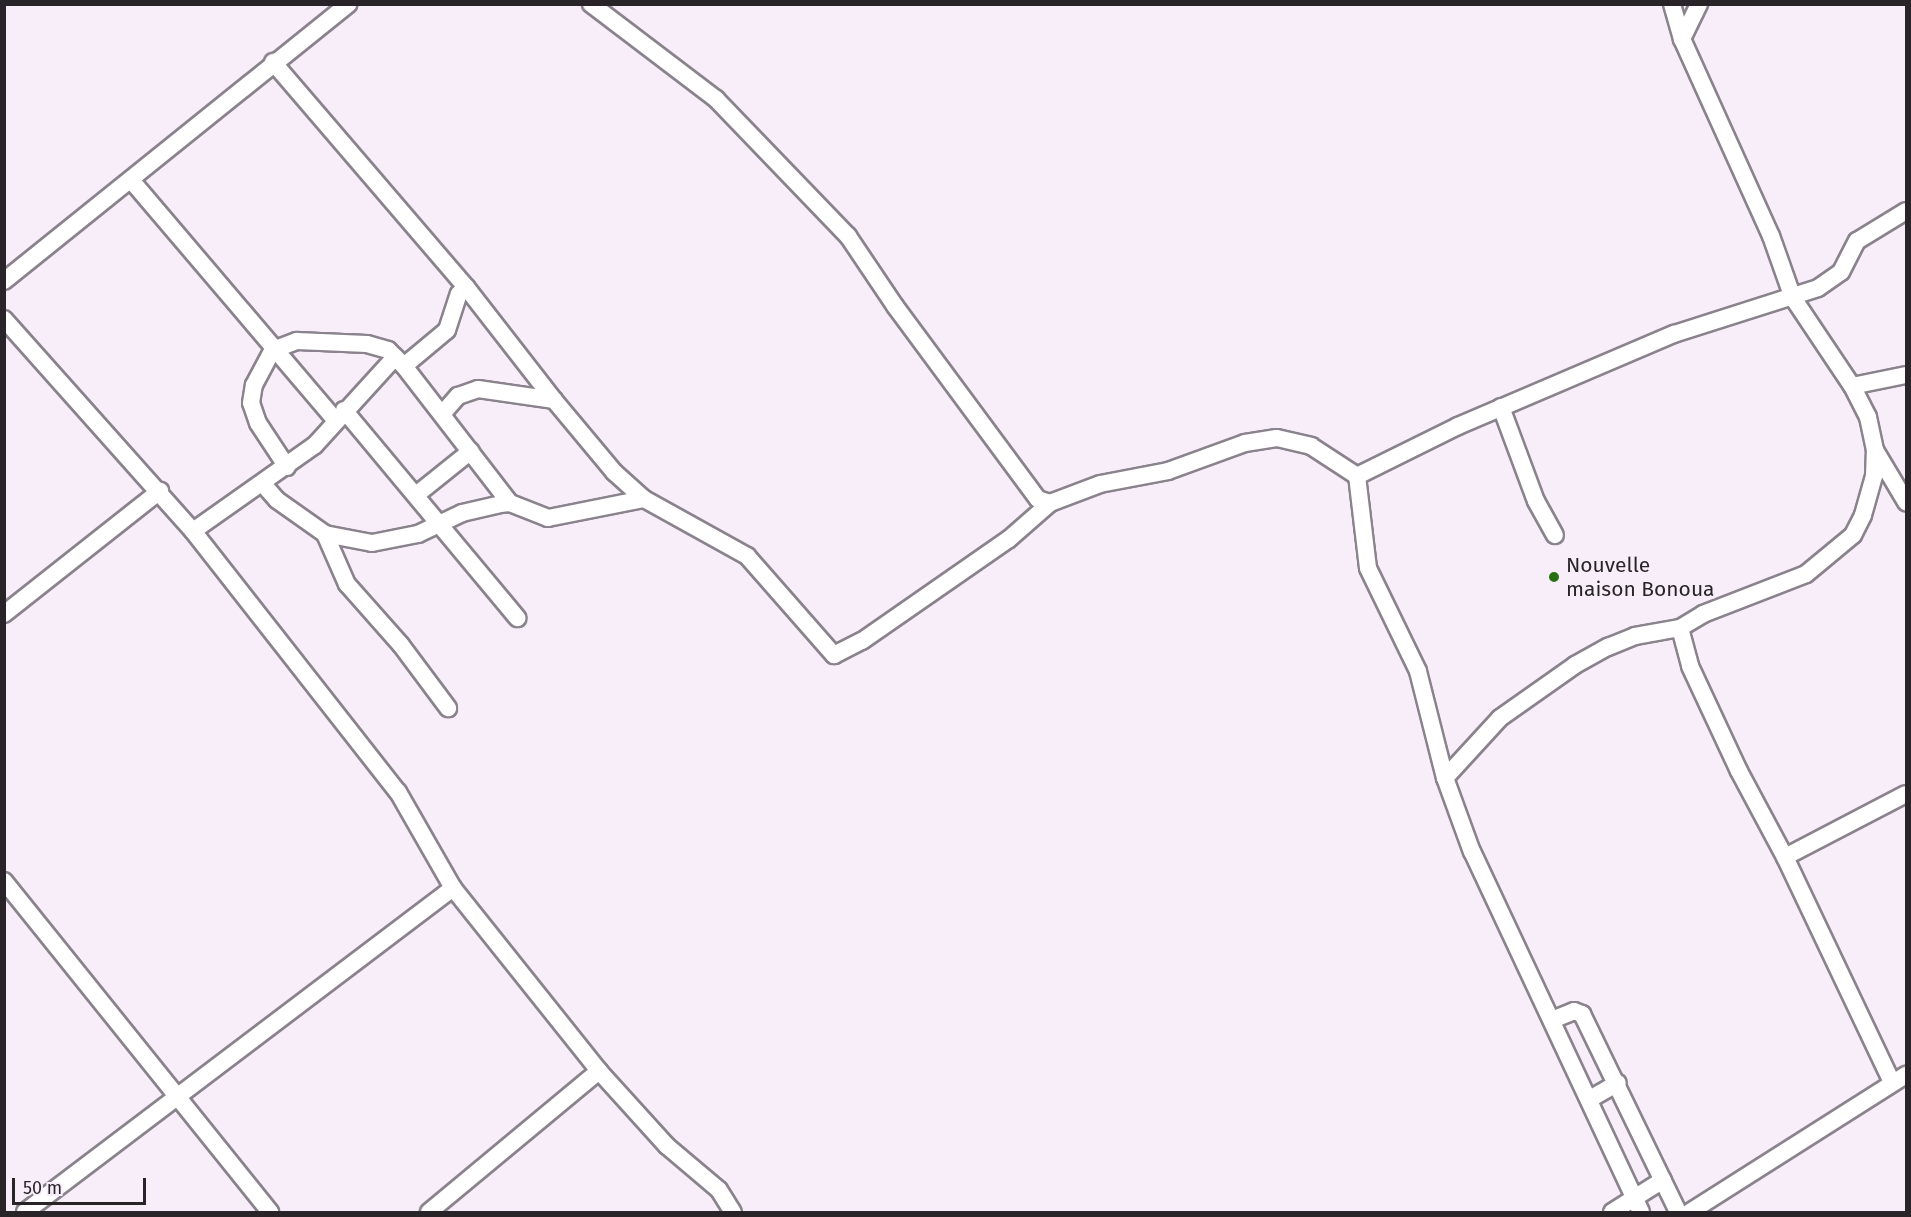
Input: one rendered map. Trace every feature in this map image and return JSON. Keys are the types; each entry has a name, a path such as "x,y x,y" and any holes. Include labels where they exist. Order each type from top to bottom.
{"street":[{"path":"4,282 273,62 348,4"},
{"path":"591,4 717,99 848,236 1030,490 1050,503"},
{"path":"1445,778 1500,718 1575,665 1635,636 1680,628 1703,614 1794,580 1838,551 1853,535 1863,515 1874,476 1875,450 1868,417 1852,386 1793,298 1771,236 1682,39 1672,4"},
{"path":"1682,39 1700,4"},
{"path":"273,62 466,287 614,472 644,499 747,556 834,655 862,641 1009,539 1050,503 1100,484 1168,471 1245,443 1276,438 1311,446 1357,476"},
{"path":"131,180 273,350 340,415 416,495 517,618"},
{"path":"1357,476 1501,407 1674,334 1793,298 1834,278 1857,241 1906,211"},
{"path":"193,531 263,484 315,445 340,415 400,361 447,330 459,294 466,287"},
{"path":"4,319 160,491 193,531 398,792 453,888 598,1071 667,1146 719,1190 733,1212"},
{"path":"287,467 258,423 251,403 254,384 273,350 297,341 367,344 400,361 443,413 510,503 548,518 644,499"},
{"path":"1852,386 1906,375"},
{"path":"443,413 458,396 478,389 554,399"},
{"path":"1501,407 1536,501 1555,535"},
{"path":"1875,450 1906,502"},
{"path":"416,495 471,451"},
{"path":"1357,476 1368,568 1418,671 1445,778 1472,852 1590,1099 1637,1205"},
{"path":"263,484 325,534 347,584 401,645 448,708"},
{"path":"4,614 160,491"},
{"path":"325,534 372,543 418,534 462,513 510,503"},
{"path":"1680,628 1690,666 1739,771 1899,1078 1774,1162 1690,1212"},
{"path":"1785,857 1906,794"},
{"path":"4,881 270,1212"},
{"path":"25,1212 453,888"},
{"path":"1552,1020 1580,1012 1618,1083 1678,1212"},
{"path":"429,1212 598,1071"},
{"path":"1590,1099 1618,1083"},
{"path":"1612,1212 1637,1205 1663,1180"}],"place":[{"name":"Nouvelle maison Bonoua","path":"1554,577"}]}
